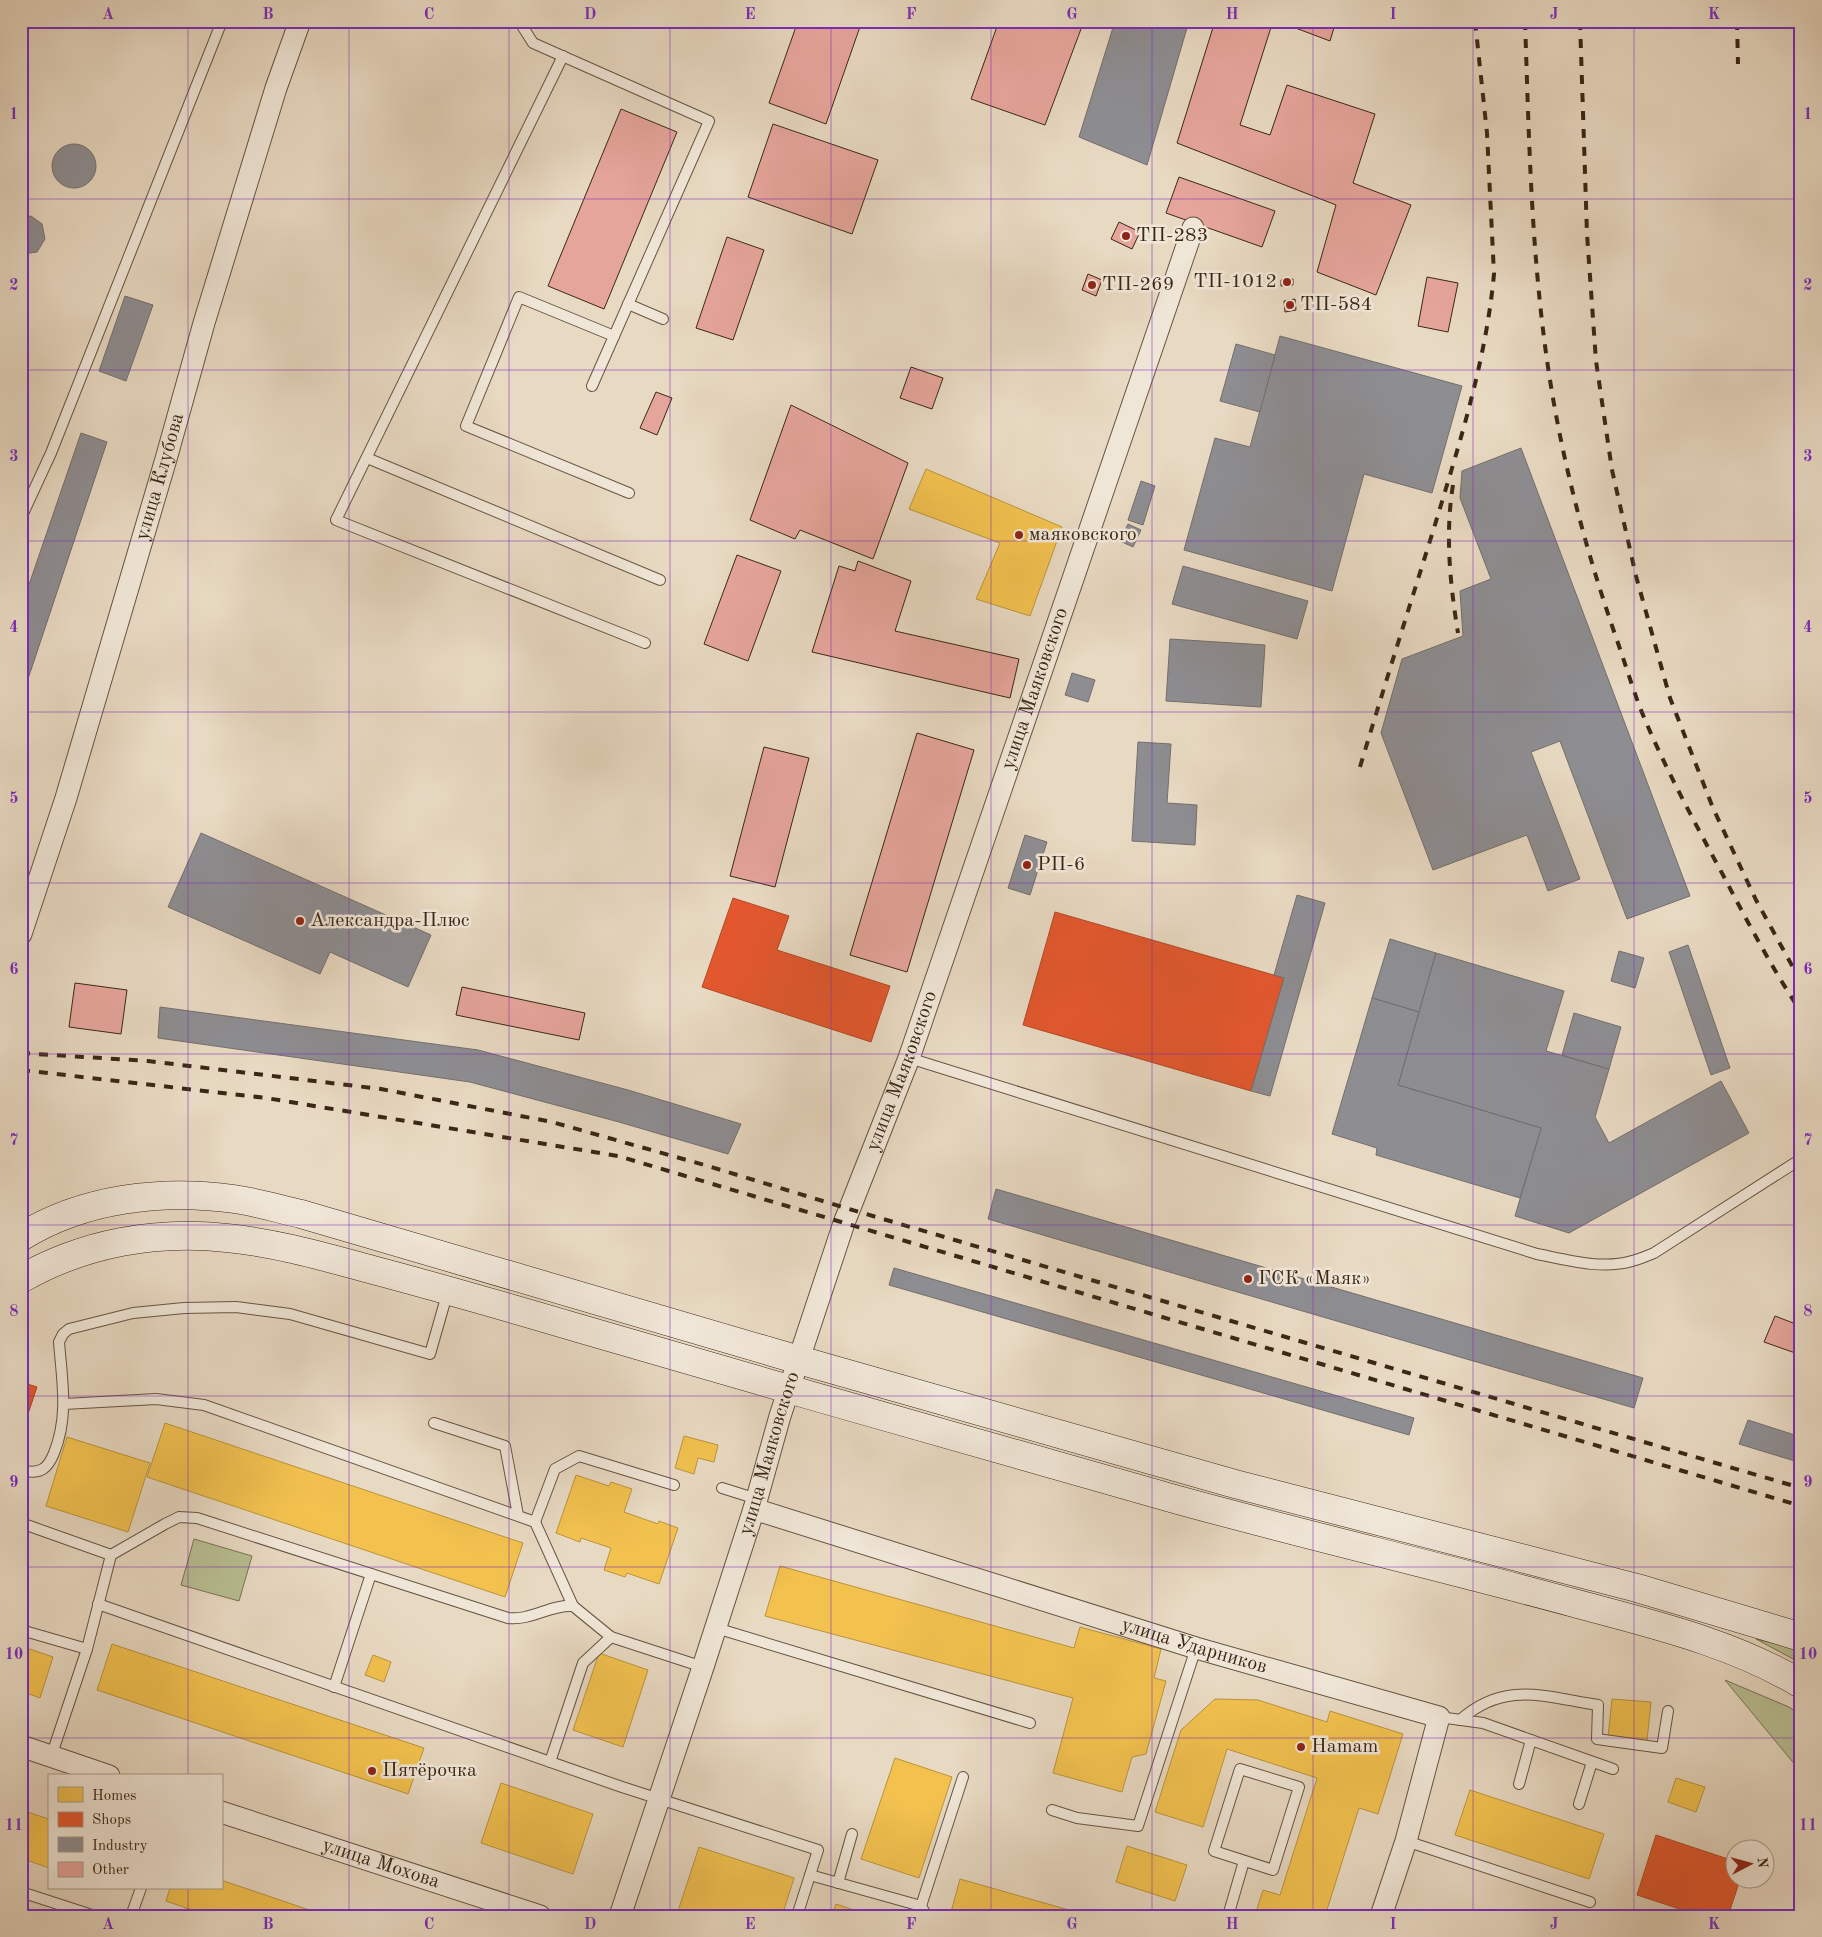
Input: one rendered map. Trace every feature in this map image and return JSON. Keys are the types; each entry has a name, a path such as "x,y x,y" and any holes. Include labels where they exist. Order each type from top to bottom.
{"main road":[{"path":"21,1238 52,1221 73,1213 121,1200 179,1195 235,1199 301,1214 799,1360 1235,1484 1637,1588 1801,1637"},
{"path":"21,1279 55,1262 96,1248 154,1237 188,1234 234,1238 298,1250 1229,1514 1484,1579 1659,1627 1748,1656 1776,1669 1801,1684"}],"street":[{"name":"улица Клубова","path":"21,934 69,788 204,323 276,88 300,21"},
{"name":"улица Маяковского","path":"620,1916 716,1628 789,1390 844,1223 909,1058 1194,228"},
{"name":"улица Ударников","path":"755,1504 1196,1648 1439,1717"},
{"path":"1381,1916 1406,1841 1439,1717"},
{"path":"21,1746 103,1774"},
{"name":"улица Мохова","path":"222,1812 540,1916"}],"lane":[{"path":"21,518 51,453 222,21"},
{"path":"519,21 533,43 709,120 592,386"},
{"path":"563,56 336,520 645,643"},
{"path":"614,336 519,297 466,426 629,493"},
{"path":"628,304 663,319"},
{"path":"366,458 660,580"},
{"path":"909,1058 1537,1254 1571,1262 1606,1264 1631,1262 1654,1253 1801,1159"},
{"path":"21,1484 23,1470 42,1471 48,1466 57,1445 63,1425 64,1404 58,1342 69,1329 133,1314 184,1308 236,1307 290,1314 430,1354 448,1291"},
{"path":"64,1404 156,1399 204,1405 518,1515 535,1522 574,1606 611,1637 703,1667"},
{"path":"434,1423 505,1446 518,1515"},
{"path":"535,1522 555,1469 580,1456 674,1485"},
{"path":"722,1488 755,1504"},
{"path":"51,1757 87,1649 111,1555 179,1517 197,1518 508,1618 516,1619 560,1607 574,1606"},
{"path":"21,1523 111,1555"},
{"path":"334,1687 371,1574"},
{"path":"98,1604 550,1762 818,1850 797,1916"},
{"path":"716,1628 1030,1723"},
{"path":"21,1630 87,1649"},
{"path":"550,1762 583,1663 611,1637"},
{"path":"1052,1810 1076,1818 1138,1826 1196,1648"},
{"path":"1460,1720 1473,1708 1495,1698 1519,1693 1598,1706 1596,1739 1662,1748 1668,1711"},
{"path":"1439,1717 1482,1723 1613,1769"},
{"path":"1518,1784 1531,1740"},
{"path":"1579,1804 1592,1762"},
{"path":"1240,1769 1299,1787 1273,1870 1244,1861 1214,1851 1240,1769"},
{"path":"921,1906 963,1776"},
{"path":"838,1883 852,1834"},
{"path":"1406,1841 1590,1902"},
{"path":"1228,1916 1244,1861"},
{"path":"810,1875 921,1906 927,1916"},
{"path":"131,1916 140,1890"},
{"path":"21,1892 95,1916"}],"green space":[{"path":"194,1539 252,1556 239,1601 181,1585"},
{"path":"1756,1639 1801,1650 1801,1663 1795,1660"},
{"path":"1725,1680 1789,1707 1801,1715 1801,1772"}],"building: Homes":[{"name":"маяковского","path":"926,469 1062,527 1030,616 976,599 1000,543 909,509"},
{"path":"165,1423 523,1543 505,1597 147,1477"},
{"path":"684,1436 718,1445 714,1462 698,1458 694,1474 675,1468"},
{"path":"67,1437 150,1463 128,1532 46,1506"},
{"path":"576,1475 609,1486 611,1482 632,1489 624,1512 658,1524 659,1521 678,1528 659,1584 627,1573 625,1577 604,1570 611,1548 581,1538 580,1542 556,1533"},
{"path":"780,1566 1074,1648 1080,1627 1161,1649 1154,1678 1166,1681 1146,1754 1132,1757 1122,1792 1053,1773 1073,1698 765,1616"},
{"path":"112,1644 424,1748 408,1794 97,1690"},
{"path":"21,1646 53,1657 40,1698 21,1691"},
{"path":"599,1653 648,1670 623,1747 573,1730"},
{"path":"373,1655 391,1662 384,1682 365,1675"},
{"path":"1215,1699 1258,1700 1327,1722 1330,1711 1403,1734 1378,1814 1359,1808 1325,1916 1255,1915 1263,1890 1280,1895 1317,1778 1227,1749 1203,1827 1155,1812 1181,1730"},
{"path":"1612,1699 1651,1702 1647,1741 1608,1737"},
{"path":"895,1758 952,1777 919,1878 861,1859"},
{"path":"1676,1778 1705,1787 1696,1812 1668,1802"},
{"path":"501,1783 593,1814 573,1874 481,1843"},
{"path":"1470,1790 1604,1834 1589,1879 1455,1835"},
{"path":"21,1810 48,1819 48,1868 21,1858"},
{"path":"1127,1846 1187,1865 1175,1901 1116,1882"},
{"path":"699,1847 794,1878 782,1916 692,1916 678,1911"},
{"path":"960,1879 1069,1910 1067,1916 963,1916 951,1912"},
{"path":"222,1880 327,1916 209,1916 166,1901 169,1890 222,1890"},
{"path":"836,1904 872,1916 832,1916"},
{"path":"1421,1909 1440,1916 1418,1916"}],"building: Shops":[{"path":"733,898 789,916 777,950 890,986 871,1042 702,987"},
{"path":"1055,912 1284,978 1251,1091 1023,1025"},
{"path":"21,1382 37,1387 21,1435"},
{"path":"1656,1835 1724,1858 1724,1890 1737,1890 1728,1916 1701,1916 1637,1895"}],"building: Industry":[{"path":"1115,21 1189,21 1147,165 1079,137"},
{"path":"78,144 90,150 95,157 95,175 90,182 83,187 70,188 62,185 55,178 52,162 55,154 62,147"},
{"path":"31,216 42,224 45,239 37,252 22,254 21,218"},
{"path":"125,296 153,305 126,381 99,371"},
{"path":"1280,336 1462,386 1432,493 1364,474 1332,591 1184,550 1215,438 1250,447"},
{"path":"1236,344 1275,355 1260,412 1220,401"},
{"path":"81,433 107,442 24,691 21,690 21,608"},
{"path":"1521,448 1690,896 1627,919 1560,741 1531,752 1580,879 1548,891 1527,835 1433,870 1381,733 1402,659 1463,636 1460,591 1491,579 1460,498 1462,471"},
{"path":"1141,481 1155,486 1143,525 1128,520"},
{"path":"1128,524 1141,530 1133,547 1120,541"},
{"path":"1183,566 1308,601 1297,639 1172,604"},
{"path":"1170,639 1265,645 1261,707 1166,701"},
{"path":"1072,673 1095,680 1088,702 1065,695"},
{"path":"1138,742 1171,744 1167,803 1197,805 1195,845 1132,841"},
{"name":"Александра-Плюс","path":"201,833 431,935 408,987 330,952 320,974 168,907"},
{"name":"РП-6","path":"1025,835 1047,842 1030,895 1008,888"},
{"path":"1297,895 1325,903 1270,1096 1251,1091 1284,978 1274,975"},
{"path":"1390,939 1436,953 1419,1012 1372,998"},
{"path":"1688,945 1730,1068 1711,1075 1669,952"},
{"path":"1619,951 1644,958 1635,988 1611,981"},
{"path":"1436,953 1564,991 1546,1051 1609,1069 1595,1117 1609,1143 1721,1081 1749,1133 1569,1233 1515,1216 1541,1128 1398,1085"},
{"path":"1372,998 1419,1012 1398,1085 1541,1128 1520,1198 1376,1155 1377,1148 1332,1134"},
{"path":"160,1007 478,1050 628,1090 741,1124 728,1154 619,1122 470,1082 158,1038"},
{"path":"1574,1013 1621,1027 1609,1069 1562,1055"},
{"name":"ГСК «Маяк»","path":"996,1189 1643,1378 1634,1408 988,1219"},
{"path":"1801,1259 1801,1273 1793,1267"},
{"path":"894,1268 1414,1418 1409,1435 889,1285"},
{"path":"1748,1420 1801,1437 1801,1458 1798,1462 1739,1444"}],"building: Other":[{"path":"798,21 862,21 826,124 769,103"},
{"path":"999,21 1084,21 1045,125 971,99"},
{"path":"1215,21 1273,21 1240,125 1270,135 1287,85 1375,114 1353,183 1411,205 1376,295 1317,272 1336,205 1177,143"},
{"path":"1277,21 1336,21 1330,41"},
{"path":"621,109 677,132 604,309 548,286"},
{"path":"773,124 878,160 852,234 748,197"},
{"path":"1179,177 1275,211 1262,247 1166,213"},
{"name":"ТП-283","path":"1119,222 1140,232 1132,249 1111,239"},
{"path":"727,237 764,250 733,340 696,328"},
{"name":"ТП-269","path":"1088,274 1102,280 1096,296 1082,290"},
{"path":"1427,277 1458,283 1448,332 1418,326"},
{"name":"ТП-1012","path":"1293,279 1293,285 1281,286 1281,280"},
{"name":"ТП-584","path":"1295,299 1296,310 1285,312 1284,301"},
{"path":"911,367 943,378 932,409 900,398"},
{"path":"656,392 672,398 657,435 640,428"},
{"path":"791,405 908,463 873,559 800,530 795,539 750,520"},
{"path":"737,555 781,571 748,661 704,644"},
{"path":"858,561 911,581 895,631 1019,659 1010,698 812,652 839,566 855,571"},
{"path":"917,733 974,750 907,972 850,955"},
{"path":"764,747 809,758 775,887 730,876"},
{"path":"75,983 127,990 121,1034 69,1027"},
{"path":"462,987 585,1013 579,1040 456,1015"},
{"path":"1775,1316 1801,1326 1801,1355 1764,1342"}],"railway":[{"path":"1360,767 1462,434 1485,339 1494,274 1487,133 1475,21"},
{"path":"1525,21 1534,238 1542,324 1560,438 1586,543 1634,690 1661,756 1751,927 1801,1012"},
{"path":"1580,21 1587,234 1596,361 1612,470 1636,576 1670,698 1713,808 1756,900 1801,982"},
{"path":"1737,21 1738,64"},
{"path":"1453,485 1449,540 1458,633"},
{"path":"21,1053 148,1061 381,1089 552,1122 708,1166 1801,1488"},
{"path":"21,1070 266,1098 618,1156 1801,1506"}],"place":[{"name":"ТП-283","path":"1126,236"},
{"name":"ТП-1012","path":"1287,282"},
{"name":"ТП-269","path":"1092,285"},
{"name":"ТП-584","path":"1290,305"},
{"name":"маяковского","path":"1019,535"},
{"name":"РП-6","path":"1027,865"},
{"name":"Александра-Плюс","path":"300,921"},
{"name":"ГСК «Маяк»","path":"1248,1279"},
{"name":"Hamam","path":"1301,1747"},
{"name":"Пятёрочка","path":"372,1771"}]}
